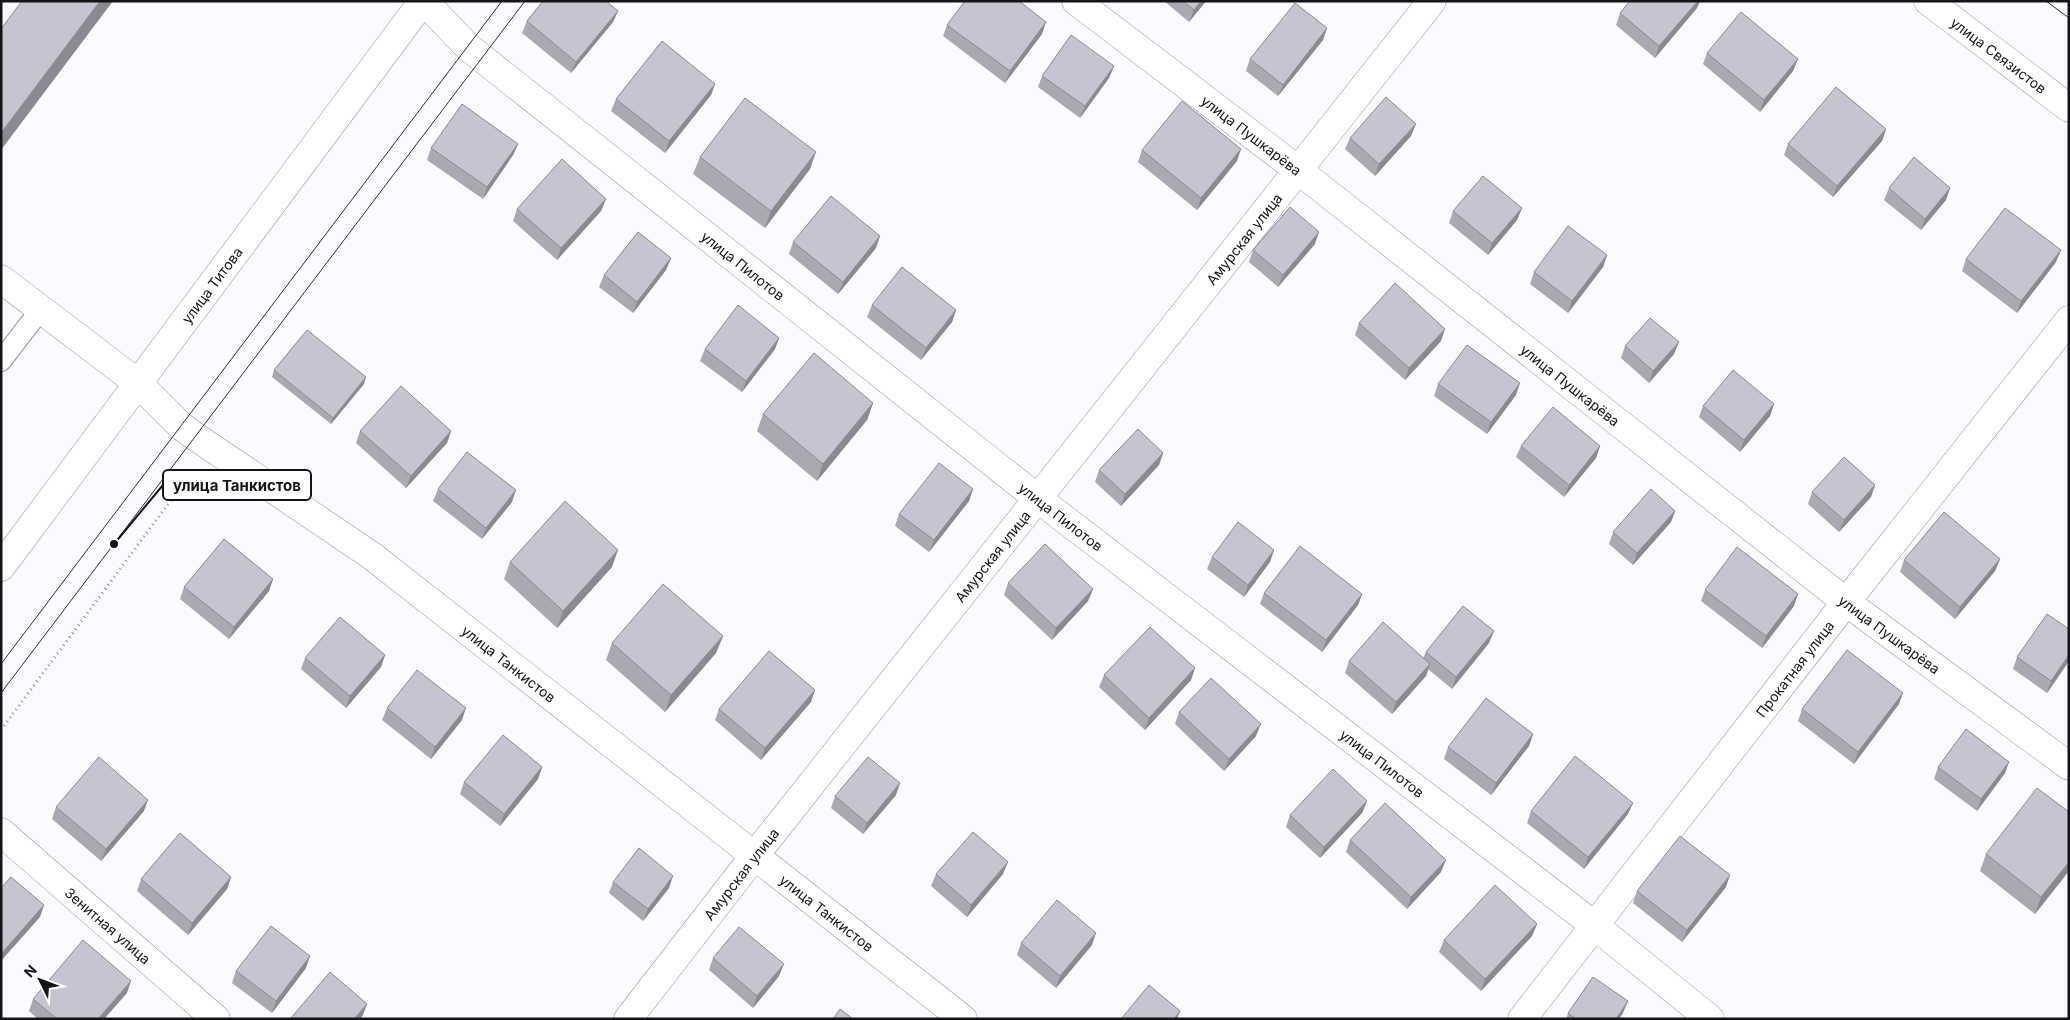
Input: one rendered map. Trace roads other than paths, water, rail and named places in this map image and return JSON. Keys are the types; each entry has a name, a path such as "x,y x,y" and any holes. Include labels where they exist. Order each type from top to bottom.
{"street":[{"name":"улица Титова","path":"1,567 423,1"},
{"name":"улица Пилотов","path":"423,1 468,47 1038,498 1594,925 1710,1019"},
{"name":"улица Пушкарёва","path":"1076,1 1298,170 1846,602 2069,766"},
{"name":"Амурская улица","path":"628,1019 755,855 1432,1"},
{"name":"улица Связистов","path":"1928,1 2069,108"},
{"name":"улица Танкистов","path":"1,280 139,384 181,426 372,556 963,1019"},
{"name":"Прокатная улица","path":"1522,1019 1846,602 2069,320"},
{"name":"Зенитная улица","path":"1,832 216,1019"}],"lane":[{"path":"1,361 41,309"}],"tram line":[{"path":"1,664 502,1"},
{"path":"1,693 525,1"},
{"path":"2046,1 2069,18"}],"place":[{"name":"улица Танкистов","path":"114,544"}]}
